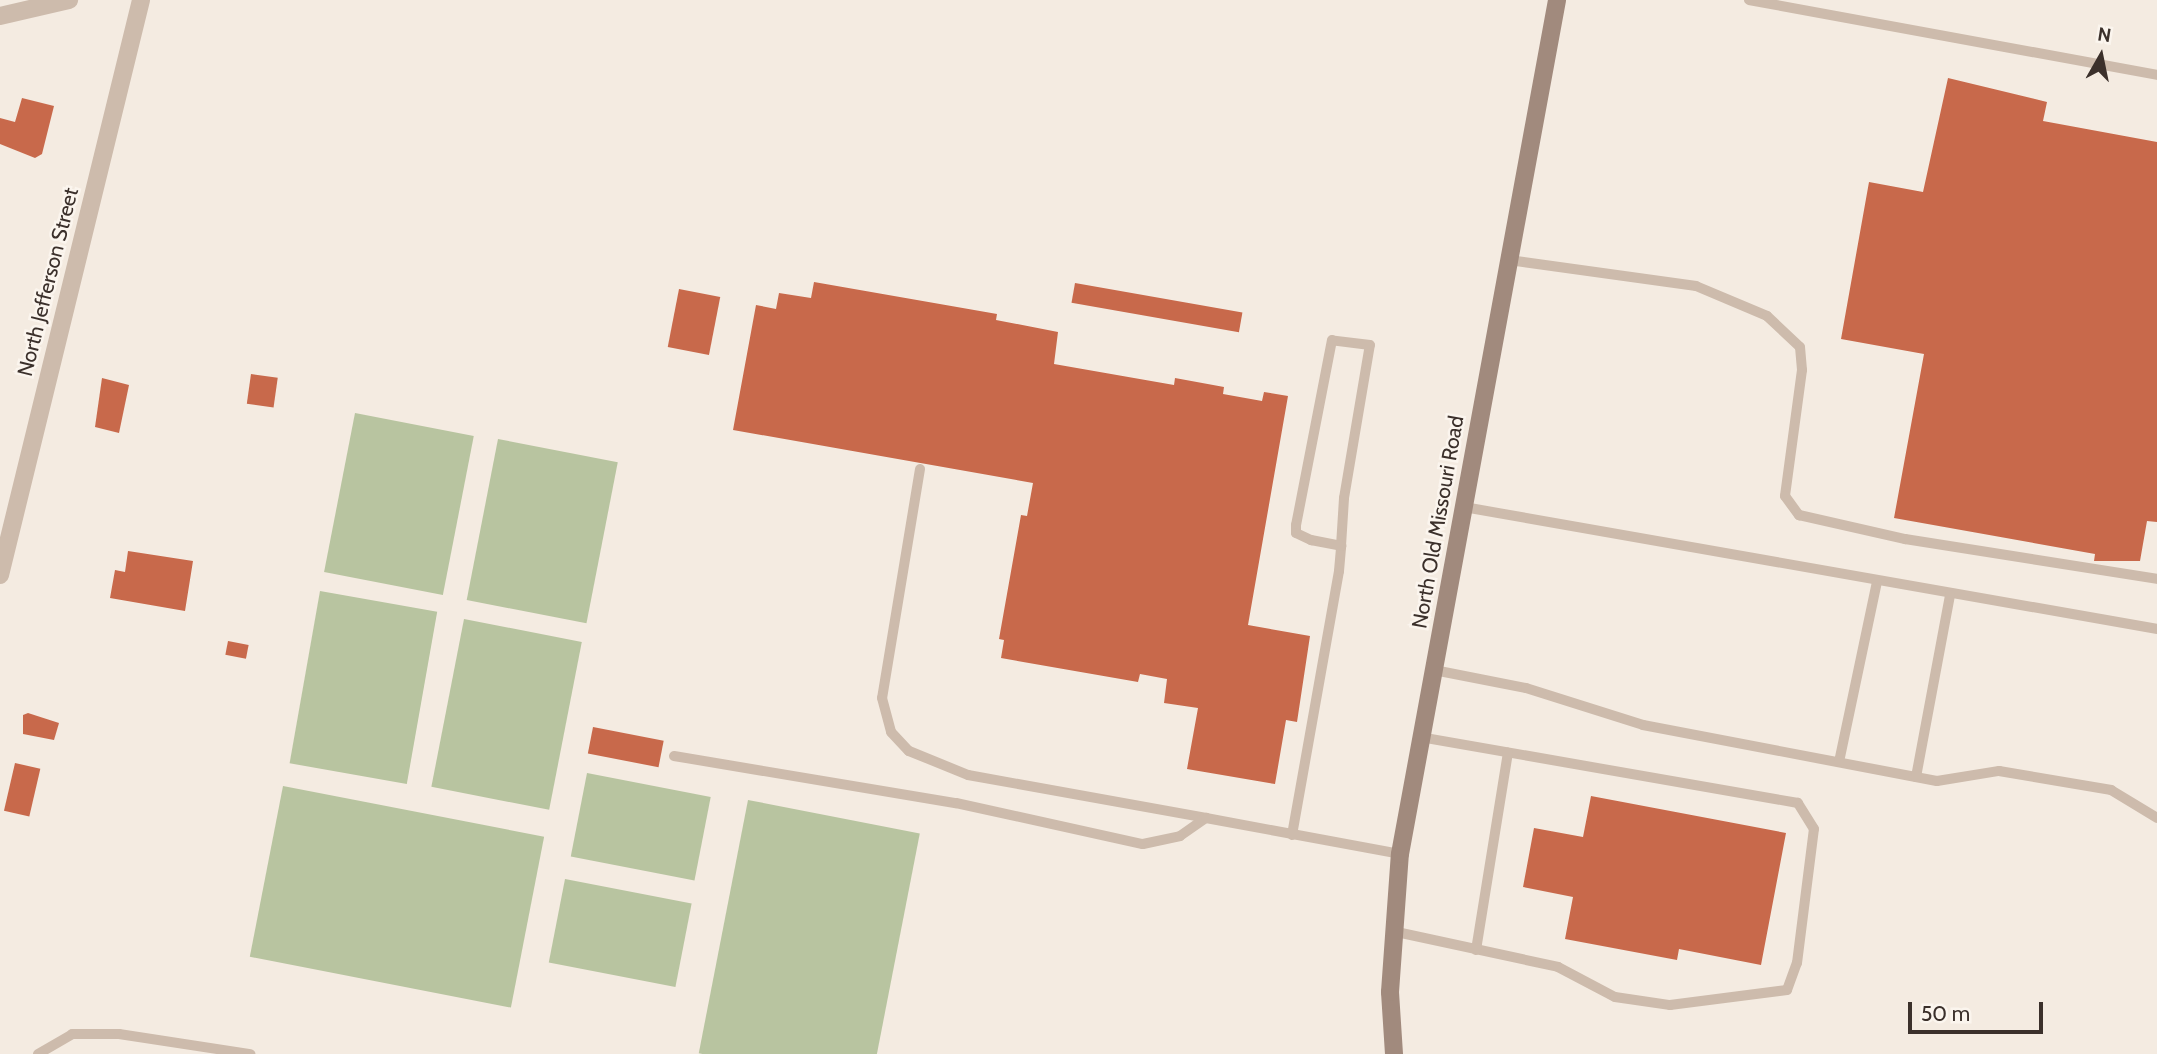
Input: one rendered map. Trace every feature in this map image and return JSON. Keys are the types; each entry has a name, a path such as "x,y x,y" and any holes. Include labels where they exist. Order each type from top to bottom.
{"main road":[{"name":"North Old Missouri Road","path":"1394,1054 1392,931 1400,854 1557,0"}],"street":[{"path":"0,16 69,0"},
{"name":"North Jefferson Street","path":"0,575 141,0"}],"lane":[{"path":"1750,0 2157,75"},
{"path":"1509,260 1696,286 1768,316 1800,347 1802,370 1785,496 1799,515 1905,539 2157,579"},
{"path":"1292,835 1341,546 1370,345 1332,340 1296,533 1311,540 1341,546"},
{"path":"920,469 882,698 891,732 909,751 968,775 1400,854"},
{"path":"1464,507 1950,596 2157,629"},
{"path":"1839,762 1877,582"},
{"path":"1916,777 1950,596"},
{"path":"1434,670 1526,688 1643,725 1937,781 1999,771 2111,790 2157,818"},
{"path":"1392,931 1559,967 1615,996 1670,1005 1787,990 1797,964 1814,829 1798,803 1422,737"},
{"path":"1476,950 1508,753"},
{"path":"674,756 956,803 1143,844 1180,836 1206,818"},
{"path":"38,1054 72,1034 119,1034 250,1054"}],"green space":[{"path":"355,413 474,436 443,595 324,572"},
{"path":"498,439 618,462 586,623 467,600"},
{"path":"320,591 437,612 407,784 290,763"},
{"path":"464,619 582,642 549,810 431,787"},
{"path":"587,773 711,797 694,880 571,856"},
{"path":"283,786 544,837 511,1008 250,957"},
{"path":"748,800 920,833 877,1054 699,1053"},
{"path":"565,879 692,904 675,987 549,962"}],"building":[{"path":"1948,78 2047,102 2043,121 2157,142 2157,522 2147,521 2140,561 2094,561 2095,554 1894,518 1924,354 1841,339 1869,182 1923,192"},
{"path":"22,98 54,106 42,154 35,158 0,144 0,118 15,122"},
{"path":"814,282 997,314 996,320 1058,332 1054,364 1174,385 1175,378 1224,387 1223,394 1262,401 1264,392 1288,396 1248,625 1310,636 1297,722 1286,720 1275,784 1187,769 1198,708 1164,703 1167,679 1140,674 1138,682 1001,658 1004,640 999,639 1021,515 1027,516 1033,483 733,430 756,305 776,309 779,293 811,298"},
{"path":"1075,283 1242,313 1239,332 1072,303"},
{"path":"679,289 720,297 709,355 668,347"},
{"path":"251,374 278,378 274,407 247,404"},
{"path":"102,378 129,385 119,433 95,427"},
{"path":"128,551 193,561 185,611 110,598 115,570 125,572"},
{"path":"228,641 249,645 246,659 225,655"},
{"path":"28,713 59,723 54,740 23,734 23,715"},
{"path":"593,727 664,741 659,767 588,754"},
{"path":"15,763 40,769 29,817 4,811"},
{"path":"1591,796 1786,833 1761,965 1679,949 1677,960 1565,939 1573,897 1523,887 1534,828 1583,837"}]}
